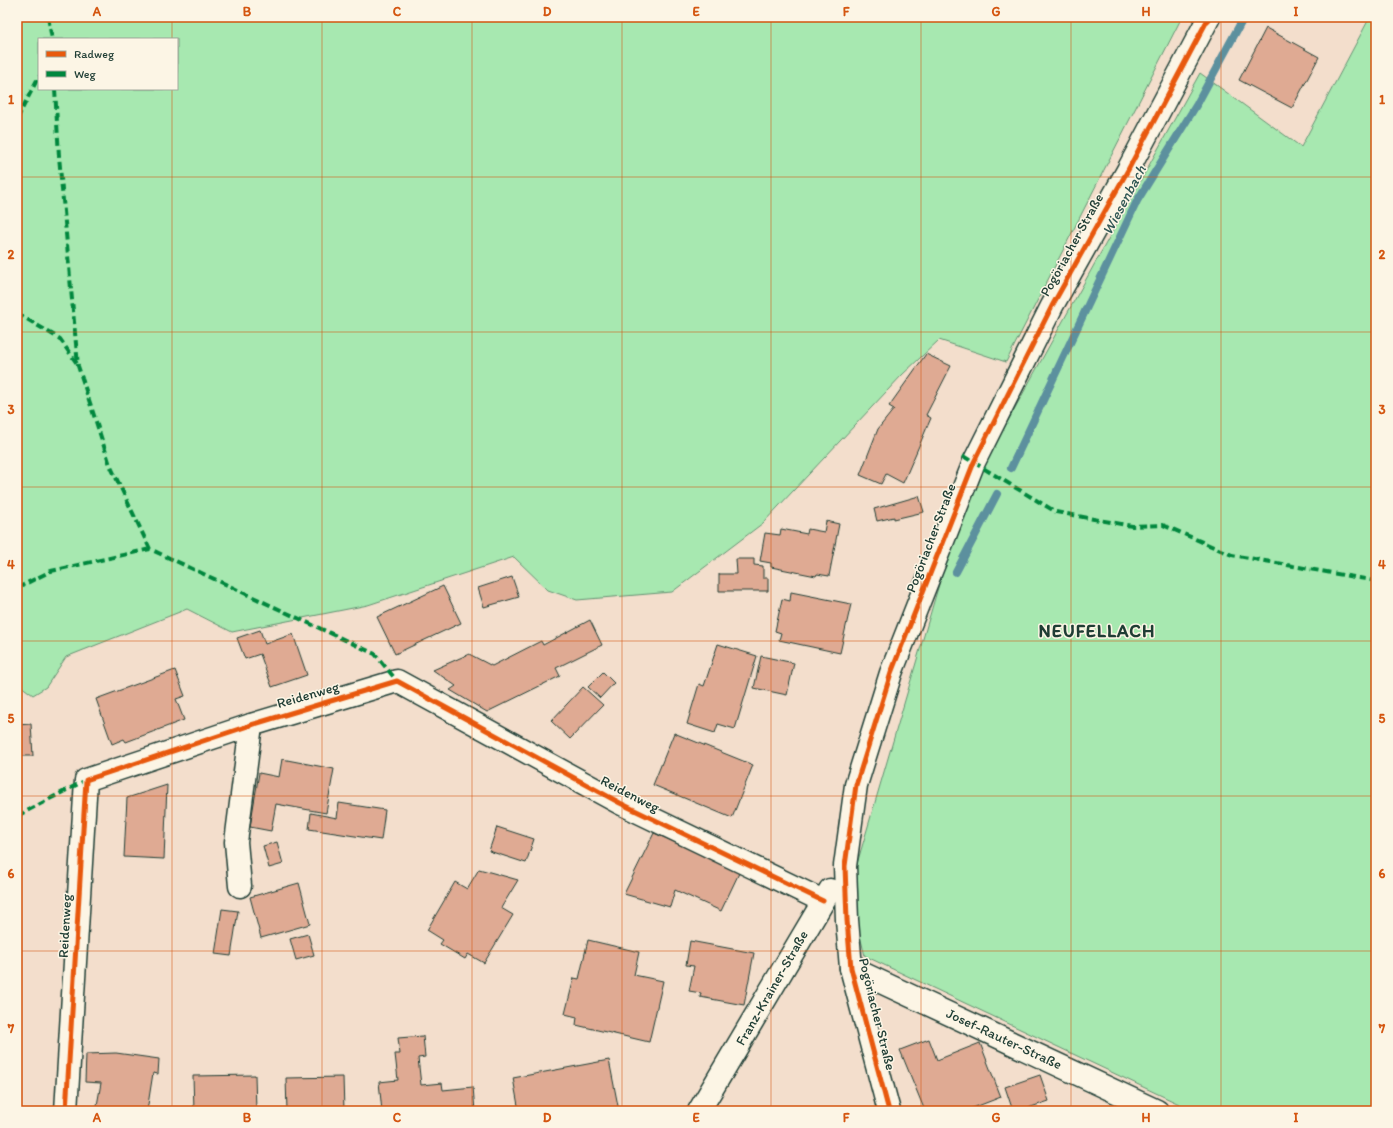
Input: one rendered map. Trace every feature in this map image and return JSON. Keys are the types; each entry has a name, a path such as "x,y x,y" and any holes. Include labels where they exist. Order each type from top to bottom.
{"street":[{"name":"Pogöriacher Straße","path":"889,1111 851,968 845,866 856,785 891,673 974,462 1052,306 1128,170 1210,17"},
{"name":"Reidenweg","path":"66,1111 86,780 251,724 397,681 620,803 823,901"},
{"path":"240,886 236,842 251,724"},
{"name":"Franz-Krainer-Straße","path":"699,1111 845,866"},
{"name":"Josef-Rauter-Straße","path":"851,968 1156,1111"}],"green space":[{"path":"17,17 1182,17 1006,362 939,340 902,375 763,523 672,592 577,600 548,590 514,557 368,605 232,632 187,609 66,657 46,687 33,695 17,683"},
{"path":"1370,17 1376,17 1376,1111 1194,1111 865,956 849,891 950,547 989,455 1200,73 1301,147"}],"building":[{"path":"1266,28 1319,57 1292,108 1239,80"},
{"path":"926,354 951,366 926,415 931,418 903,483 886,474 881,484 860,475 878,429 894,409 889,406"},
{"path":"919,496 924,512 894,519 894,517 877,521 874,509"},
{"path":"826,521 839,524 829,576 817,574 816,576 771,567 771,563 760,561 765,533 780,535 781,529 807,534 808,529 824,532"},
{"path":"736,559 754,559 754,565 763,566 763,578 768,578 768,591 719,591 719,574 737,574"},
{"path":"512,577 519,597 484,607 478,588"},
{"path":"443,586 461,623 395,654 377,617"},
{"path":"791,592 851,604 840,653 779,640 781,633 775,631 782,599 790,601"},
{"path":"590,620 602,645 556,668 560,676 487,712 450,690 456,686 433,670 469,654 492,666 541,641 543,645"},
{"path":"260,630 265,644 293,634 307,675 272,687 260,654 245,659 237,638"},
{"path":"718,644 757,656 735,729 718,724 715,733 687,724 699,684 704,686"},
{"path":"761,656 794,663 787,695 754,688"},
{"path":"175,670 185,696 176,699 184,720 126,742 124,739 112,744 96,699"},
{"path":"603,672 614,683 600,698 588,687"},
{"path":"583,687 603,705 570,739 551,721"},
{"path":"31,724 33,756 17,756 17,725"},
{"path":"674,733 753,765 732,818 653,785"},
{"path":"282,759 334,769 326,813 276,804 271,831 250,827 259,773 279,777"},
{"path":"167,785 164,859 124,857 127,798"},
{"path":"339,803 385,810 381,840 309,829 311,813 337,818"},
{"path":"497,827 534,839 526,863 489,851"},
{"path":"654,833 740,871 721,911 675,890 670,907 624,894"},
{"path":"277,842 283,864 269,868 263,846"},
{"path":"479,869 518,880 501,908 513,915 484,963 468,954 465,959 440,944 443,940 427,930 455,882 467,889"},
{"path":"299,883 310,924 261,938 250,897"},
{"path":"222,909 238,911 231,956 215,954"},
{"path":"308,934 314,955 296,960 290,939"},
{"path":"588,940 639,952 634,975 663,981 649,1042 576,1025 577,1017 565,1014 574,978 579,979"},
{"path":"690,941 754,953 744,1005 700,997 701,993 689,991 694,966 686,965"},
{"path":"423,1036 425,1057 418,1058 421,1085 442,1083 443,1090 473,1087 475,1111 382,1111 379,1082 398,1080 395,1054 400,1054 398,1038"},
{"path":"929,1039 937,1060 980,1043 1001,1097 965,1111 925,1111 900,1050"},
{"path":"116,1053 159,1059 158,1074 153,1073 147,1111 96,1111 101,1083 85,1082 86,1054"},
{"path":"609,1060 619,1111 519,1111 513,1078"},
{"path":"255,1075 256,1111 194,1111 193,1076"},
{"path":"1040,1075 1049,1101 1019,1111 1013,1111 1005,1087"},
{"path":"343,1077 344,1111 287,1111 286,1078"}],"waterway":[{"name":"Wiesenbach","path":"1011,468 1137,201 1197,104 1244,17"},
{"name":"Wiesenbach","path":"956,572 997,494"}],"marked path":[{"path":"48,17 52,38"},
{"path":"17,119 38,78"},
{"path":"55,90 59,156 78,366 110,465 150,549 375,654 397,681"},
{"path":"17,313 60,339 78,365"},
{"path":"963,456 1056,512 1132,526 1163,525 1232,555 1376,581"},
{"path":"17,588 51,571 150,549"},
{"path":"17,816 86,780"}],"cycle path":[{"path":"889,1111 851,968 845,866 856,785 891,673 974,462 1052,306 1128,170 1209,17"},
{"path":"66,1111 86,780 251,725 397,681 620,803 823,901"}],"district":[{"name":"NEUFELLACH","path":"1097,631"}]}
